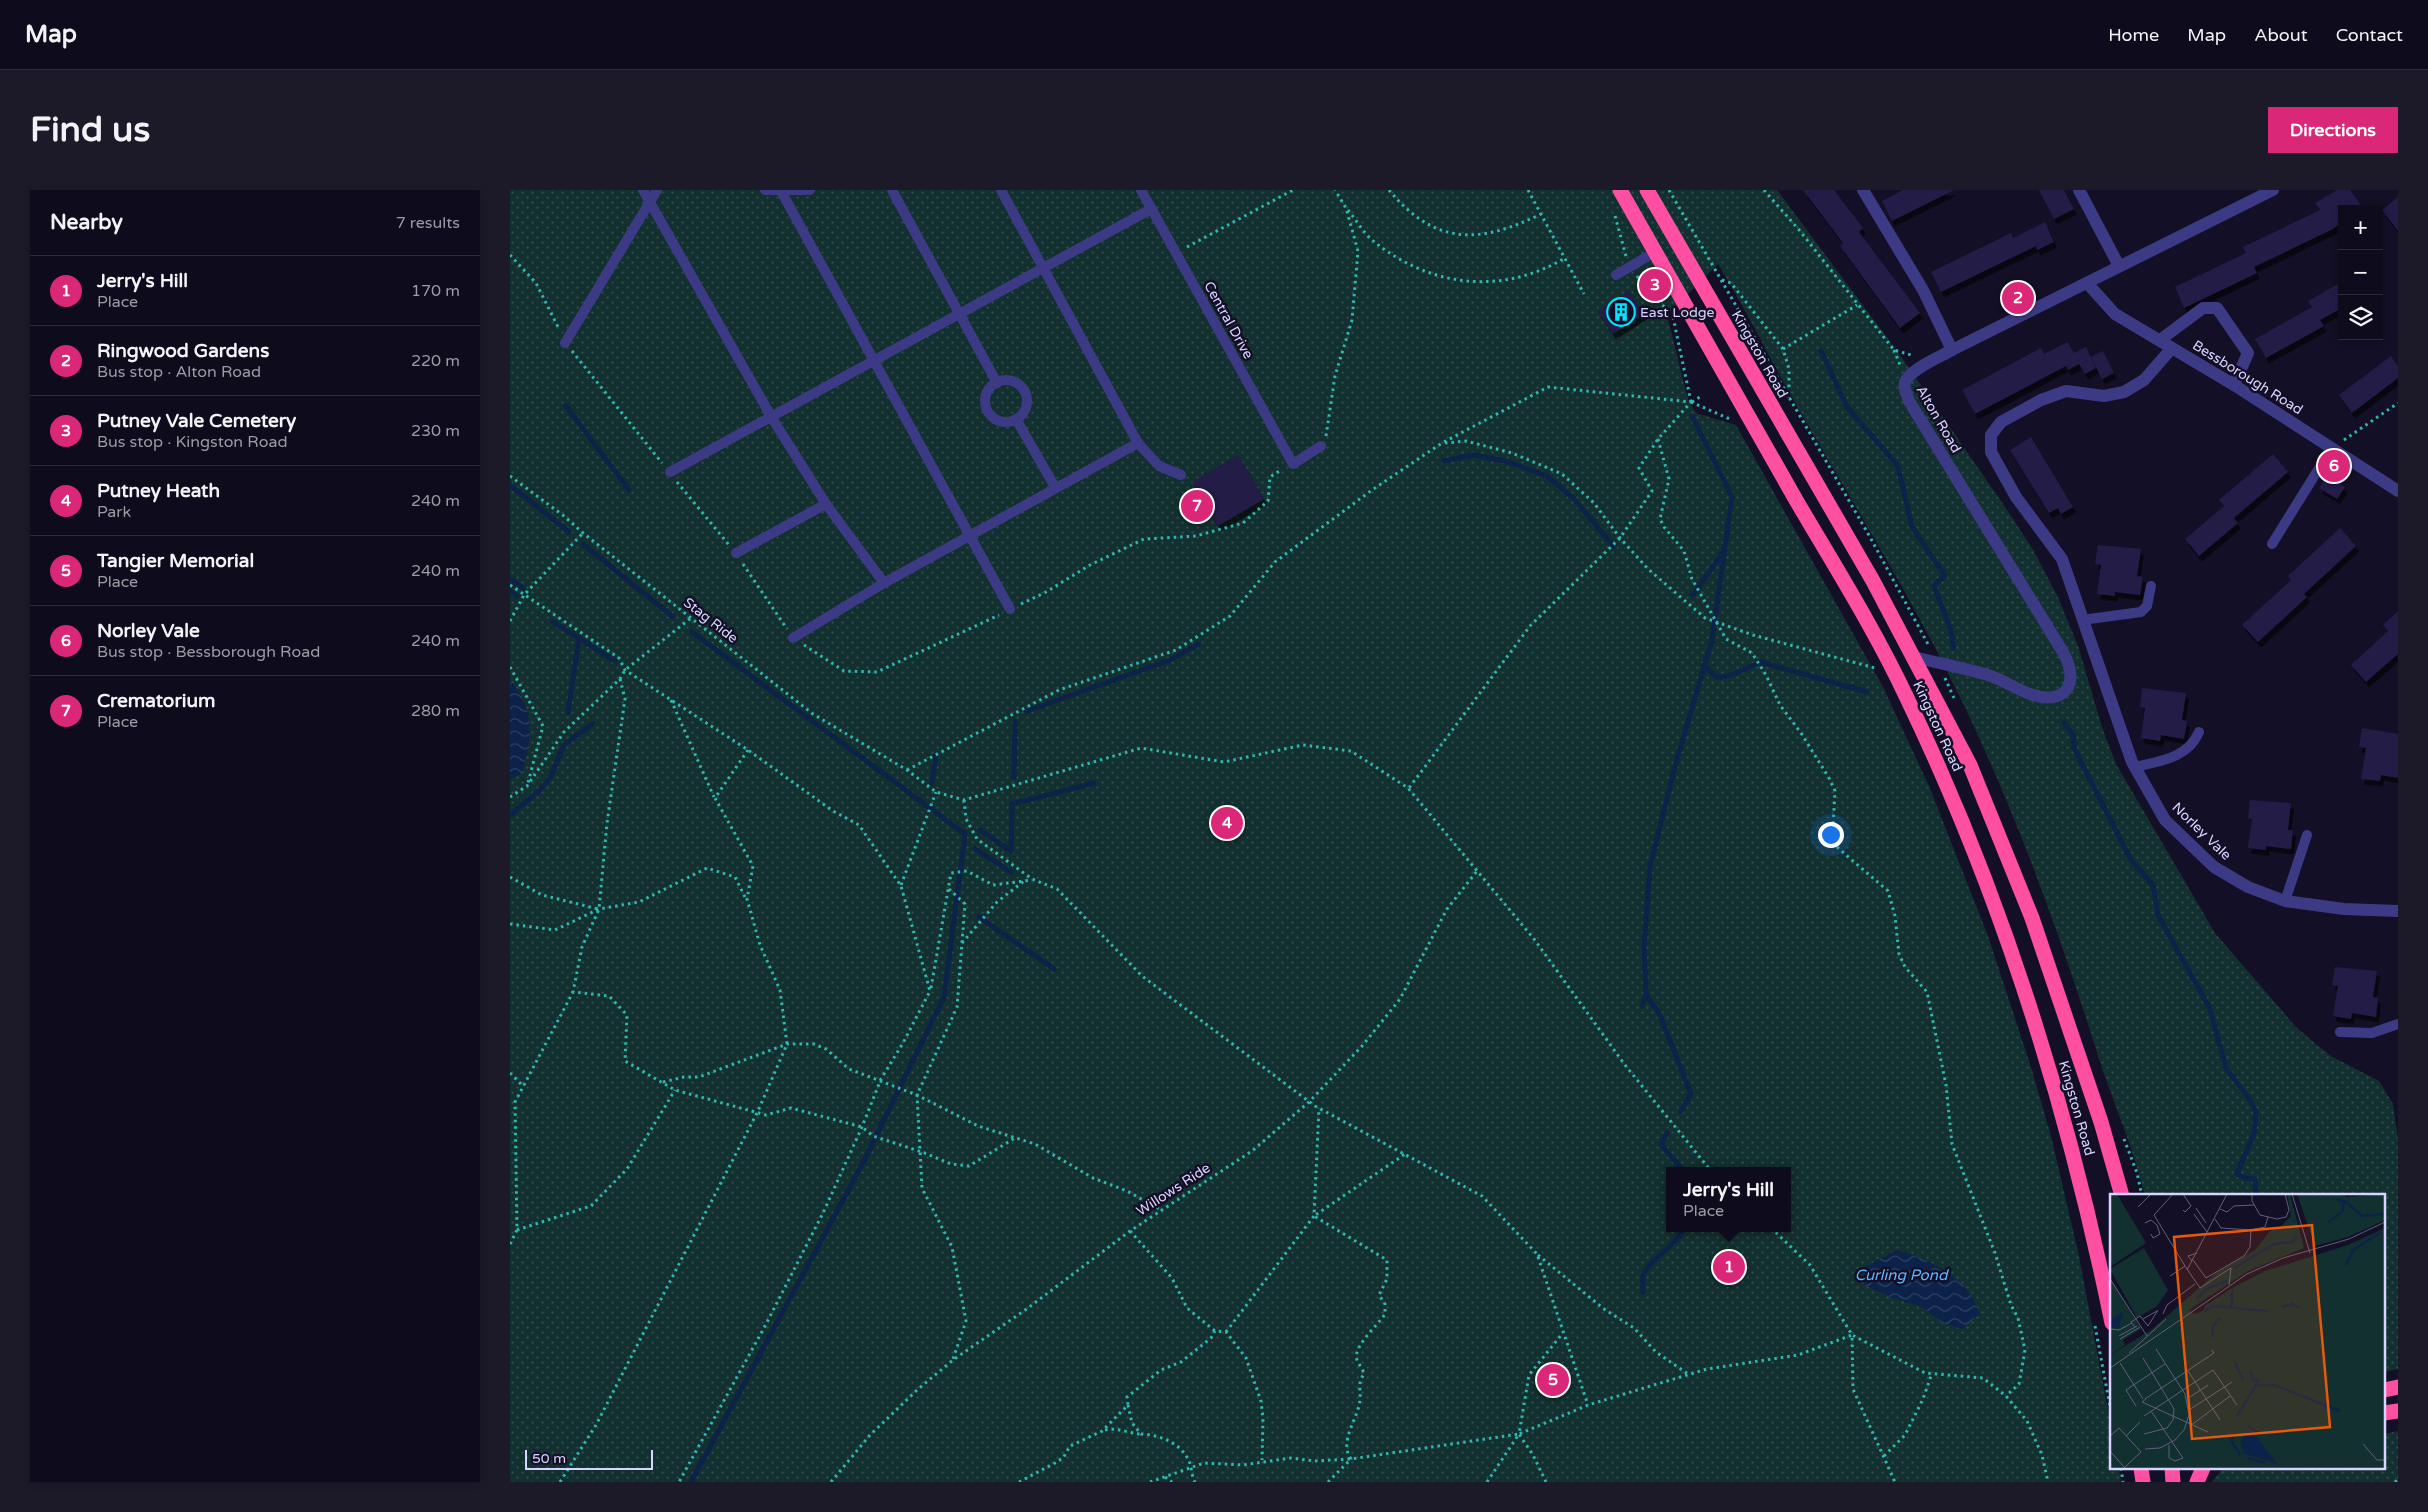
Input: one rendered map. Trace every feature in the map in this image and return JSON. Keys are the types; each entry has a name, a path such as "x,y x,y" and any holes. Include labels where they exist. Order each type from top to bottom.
{"highway":[{"name":"Kingston Road","path":"1620,190 1874,632 1936,758 1980,863 2020,977 2065,1122 2110,1314"},
{"name":"Kingston Road","path":"1646,190 1873,581 1970,765 2032,918 2098,1113 2121,1194"},
{"path":"2196,1482 2203,1470"}],"street":[{"path":"1863,190 1923,290 1952,350"},
{"path":"2079,190 2119,266"},
{"name":"Alton Road","path":"1914,657 1989,675 2019,690 2048,698 2061,696 2068,688 2070,680 2068,663 2056,639 1909,401 1904,388 1906,380 1912,372 1952,350 2273,190"},
{"name":"Bessborough Road","path":"2087,283 2115,314 2234,385 2398,491"},
{"path":"2160,340 2203,308 2217,308 2248,353 2234,385"},
{"name":"Norley Vale","path":"2172,348 2144,380 2124,392 2104,396 2066,391 2041,400 2001,422 1991,435 1991,452 2016,497 2062,560 2135,767 2165,820 2214,867 2248,887 2286,901 2344,909 2398,911"}],"lane":[{"path":"643,190 772,418 826,504 884,583"},
{"path":"565,343 657,190"},
{"path":"765,190 810,190"},
{"path":"892,190 997,383"},
{"path":"1001,190 1138,442 1159,466 1180,475"},
{"name":"Central Drive","path":"1141,190 1293,464"},
{"path":"781,191 1010,609"},
{"path":"670,472 772,418 874,360 1151,209"},
{"path":"1616,275 1655,252"},
{"path":"1007,380 1013,381 1023,390 1027,402 1025,409 1016,419 1002,421 995,419 986,408 986,394 997,383 1007,380"},
{"path":"1016,419 1056,487"},
{"path":"793,638 884,583 1138,442"},
{"path":"1293,464 1323,445"},
{"path":"2272,544 2331,449"},
{"path":"736,553 826,504"},
{"path":"2082,620 2141,612 2147,606 2151,586"},
{"path":"2135,767 2169,759 2194,745 2199,732"},
{"path":"2286,901 2307,835"},
{"path":"2340,1032 2372,1033 2398,1024"}],"path":[{"path":"1176,253 1292,190"},
{"path":"1335,190 1346,208 1372,239 1418,269 1461,282 1520,278 1549,268 1565,258"},
{"path":"1389,190 1408,211 1427,225 1472,236 1500,232 1541,214"},
{"path":"1528,190 1584,294"},
{"path":"1669,190 1789,400 1789,369 1783,349 1731,283 1721,280"},
{"path":"1764,190 1800,230 1894,350 1919,358 1926,365"},
{"path":"1323,445 1335,376 1352,320 1358,251 1346,208"},
{"path":"1614,211 1626,257"},
{"path":"510,255 536,283 565,343 736,553 793,638 844,671 878,672 1046,592 1090,565 1144,539 1196,536 1243,523 1268,501 1270,477 1293,464"},
{"path":"1636,274 1646,290 1672,314 1682,330"},
{"path":"1783,349 1857,305"},
{"path":"1672,314 1691,402"},
{"path":"907,770 1059,690 1176,650 1230,616 1275,562 1442,443 1548,387 1691,402 1740,424 1735,415"},
{"path":"1408,788 1530,626 1620,538 1652,491 1638,468 1658,440 1691,402 1703,396"},
{"path":"2331,449 2398,403"},
{"path":"1658,440 1669,479 1660,519 1664,528 1684,551 1692,579 1726,639 1752,653 1766,675 1780,705 1801,733 1830,778 1836,791 1833,827 1838,848 1888,891 1895,916 1899,954 1905,966 1926,992 1946,1085 1952,1144 1995,1253 2011,1304 2018,1318 2025,1350 2019,1384 2006,1396"},
{"path":"1442,443 1466,441 1512,452 1562,474 1594,503 1620,538 1648,569 1705,618 1848,663 1876,668"},
{"name":"Stag Ride","path":"510,476 564,516 813,714 907,770 936,792"},
{"path":"510,621 524,595 583,533"},
{"path":"510,585 619,658 625,670 748,750 833,811 859,825 901,886 930,991"},
{"path":"510,797 527,786 564,732 620,678 625,670 691,618"},
{"path":"1871,660 1880,677"},
{"path":"510,667 543,726 527,786"},
{"path":"510,1244 517,1230 515,1102 573,992 582,948 599,909 607,823 625,699 620,678"},
{"path":"670,699 715,798 753,866 747,899"},
{"path":"901,886 936,792 964,800 1141,748 1224,762 1303,745 1351,751 1408,788 1534,939 1625,1065 1709,1167"},
{"path":"715,798 748,750"},
{"path":"964,800 966,818 977,839 1032,880 1057,889 1142,976 1309,1102 1482,1196 1537,1254 1604,1309 1634,1328 1656,1352 1688,1374"},
{"path":"510,924 555,930 599,909 639,902 707,868 735,877 747,899 760,945 780,990 787,1044 758,1111 596,1424 560,1482"},
{"path":"679,1482 764,1328 823,1213 862,1127 881,1079 903,1043 930,991 951,873 967,871 993,886 1032,880"},
{"name":"Willows Ride","path":"831,1482 870,1435 917,1390 953,1360 1028,1308 1130,1231 1252,1151 1309,1102 1363,1046 1400,999 1447,909 1477,871"},
{"path":"510,877 542,895 599,909"},
{"path":"962,943 997,902 1024,881"},
{"path":"948,890 965,904 957,1007 917,1094 922,1152 922,1188 952,1248 966,1321 953,1360"},
{"path":"573,992 609,996 627,1015 624,1061 676,1090 766,1114 791,1108 862,1127 873,1136 951,1164 969,1166 1014,1138"},
{"path":"662,1082 684,1077 699,1077 787,1044 814,1044 826,1049 849,1069 881,1079 917,1094 978,1126 1036,1144 1093,1178 1127,1191 1161,1210"},
{"path":"510,1073 523,1086"},
{"path":"517,1230 591,1206 627,1169 676,1090"},
{"path":"1314,1216 1319,1108"},
{"path":"1226,1332 1314,1216 1405,1154"},
{"path":"1314,1216 1387,1260 1387,1279 1379,1295 1385,1304 1385,1314 1364,1339 1357,1354 1358,1362 1364,1374 1358,1390 1360,1398 1359,1407 1348,1433 1348,1454 1351,1459"},
{"path":"1130,1231 1172,1278 1188,1308 1215,1331 1226,1332 1246,1358 1261,1401 1263,1418 1262,1460"},
{"path":"1776,1232 1810,1265 1852,1335 1853,1390 1895,1482"},
{"path":"1537,1254 1562,1333 1588,1404"},
{"path":"2094,1320 2110,1406"},
{"path":"1141,1434 1132,1423 1127,1397 1161,1370 1181,1362 1211,1338 1215,1331"},
{"path":"1487,1482 1519,1434 1529,1375 1562,1333"},
{"path":"1150,1482 1204,1463 1243,1464 1262,1460 1291,1458 1314,1461 1351,1459 1519,1434 1588,1404 1688,1374 1707,1369 1798,1355 1852,1335 1925,1372 1982,1378 2006,1396 2027,1421 2042,1455 2048,1482"},
{"path":"1884,1456 1905,1435 1923,1399 1932,1373"},
{"path":"1102,1431 1128,1405"},
{"path":"1019,1482 1063,1458 1070,1446 1102,1431 1116,1429 1125,1433 1153,1435 1178,1446 1189,1460 1195,1482"},
{"path":"1519,1434 1533,1455 1546,1482"},
{"path":"1328,1482 1351,1459"},
{"path":"1165,1477 1172,1482"},
{"path":"2395,1482 2398,1479"}],"green space":[{"path":"510,190 1777,190 1900,355 2032,548 2057,595 2078,646 2102,727 2116,764 2215,933 2295,1026 2331,1056 2379,1081 2393,1104 2398,1140 2398,1369 2386,1372 2386,1194 2144,1194 2130,1144 2034,868 1975,729 1935,647 1718,264 1667,315 1688,400 1696,413 1736,425 1883,687 1929,786 1988,936 2031,1067 2051,1136 2079,1256 2110,1420 2110,1470 2119,1470 2121,1482 510,1482"},
{"path":"2398,1431 2398,1482 2212,1482 2221,1470 2386,1470 2386,1434"}],"water":[{"path":"510,679 524,703 530,724 528,747 522,773 510,780"},
{"name":"Curling Pond","path":"1897,1250 1923,1259 1958,1280 1967,1290 1980,1314 1962,1329 1942,1323 1922,1307 1888,1296 1864,1285 1863,1268"}],"building":[{"path":"1803,190 1834,190 1863,228 1859,232 1920,313 1900,328 1840,246 1843,243"},
{"path":"1903,190 1954,190 1892,221 1882,201"},
{"path":"2039,190 2064,190 2074,209 2054,219"},
{"path":"2337,190 2350,190 2361,205 2338,205 2338,225 2333,229 2254,267 2257,273 2184,308 2175,287 2246,253 2243,247 2320,210 2315,203"},
{"path":"2398,197 2398,231 2383,211 2383,209"},
{"path":"2045,222 2054,242 2037,250 2036,246 1941,292 1931,272 2011,233 2013,238"},
{"path":"2338,284 2338,310 2320,320 2324,326 2266,358 2255,339 2312,307 2308,301"},
{"name":"East Lodge","path":"1629,291 1644,314 1613,334 1598,311"},
{"path":"2068,342 2074,353 2086,347 2096,368 2085,374 2079,364 2068,370 2066,366 1975,414 1962,390 2041,348 2044,354"},
{"path":"2103,351 2114,373 2102,379 2091,357"},
{"path":"2391,356 2398,366 2398,378 2352,413 2339,395"},
{"path":"2031,437 2073,507 2061,514 2058,508 2049,513 2010,450"},
{"path":"2273,454 2288,472 2234,518 2238,523 2199,556 2185,539 2224,506 2219,500"},
{"path":"1238,455 1264,499 1218,526 1207,508 1193,516 1186,503 1200,495 1192,482"},
{"path":"2327,475 2345,487 2337,499 2319,488"},
{"path":"2340,528 2356,546 2304,594 2307,597 2258,642 2242,625 2291,580 2288,576"},
{"path":"2098,545 2141,549 2137,576 2143,577 2140,595 2115,592 2115,596 2097,594 2101,565 2095,564"},
{"path":"2398,611 2398,654 2366,682 2351,665 2388,631 2383,625"},
{"path":"2142,688 2186,693 2182,720 2187,721 2184,739 2161,735 2160,741 2141,738 2145,708 2140,707"},
{"path":"2362,728 2398,734 2398,778 2381,775 2380,781 2361,779 2366,748 2359,747"},
{"path":"2250,800 2291,803 2288,830 2293,830 2291,849 2266,846 2266,850 2248,848 2252,819 2248,818"},
{"path":"2335,967 2377,971 2373,997 2378,998 2376,1017 2352,1013 2351,1019 2333,1016 2338,986 2332,985"}],"waterway":[{"path":"1821,351 1847,407 1898,466 1912,527 1945,576 1934,585 1949,624 1953,648"},
{"path":"566,406 629,490"},
{"path":"1642,1006 1646,995 1644,947 1650,866 1677,759 1712,640 1732,497 1692,416"},
{"path":"1444,461 1473,455 1506,461 1547,476 1574,499 1614,547"},
{"path":"510,485 569,532"},
{"path":"583,544 673,617"},
{"path":"1692,596 1725,550"},
{"path":"510,579 523,588"},
{"path":"510,591 517,596"},
{"path":"553,622 615,661"},
{"path":"691,1482 863,1163 944,997 965,834 692,632"},
{"path":"568,712 579,639"},
{"path":"1027,711 1170,660 1199,644"},
{"path":"1704,665 1716,677 1729,676 1761,662 1867,692"},
{"path":"1014,777 1015,722"},
{"path":"2064,723 2073,735 2074,748 2131,860 2153,885 2158,915 2210,1009 2226,1068 2250,1100 2256,1113 2254,1133 2237,1174 2245,1178 2255,1179 2256,1194"},
{"path":"510,815 539,791 550,778 564,745 592,724"},
{"path":"932,783 936,755"},
{"path":"980,830 1011,851 1012,804 1094,783"},
{"path":"975,849 1011,872"},
{"path":"979,917 1054,969"},
{"path":"1646,995 1659,1013 1691,1094 1681,1111"},
{"path":"1667,1133 1661,1144 1680,1167"},
{"path":"1643,1292 1643,1276 1646,1270 1682,1232"}],"place":[{"name":"Putney Vale Cemetery","path":"1655,285"},
{"name":"Ringwood Gardens","path":"2018,298"},
{"name":"East Lodge","path":"1621,312"},
{"name":"Norley Vale","path":"2334,466"},
{"name":"Crematorium","path":"1197,506"},
{"name":"Putney Heath","path":"1227,823"},
{"name":"Jerry's Hill","path":"1729,1267"},
{"name":"Tangier Memorial","path":"1553,1380"}]}
